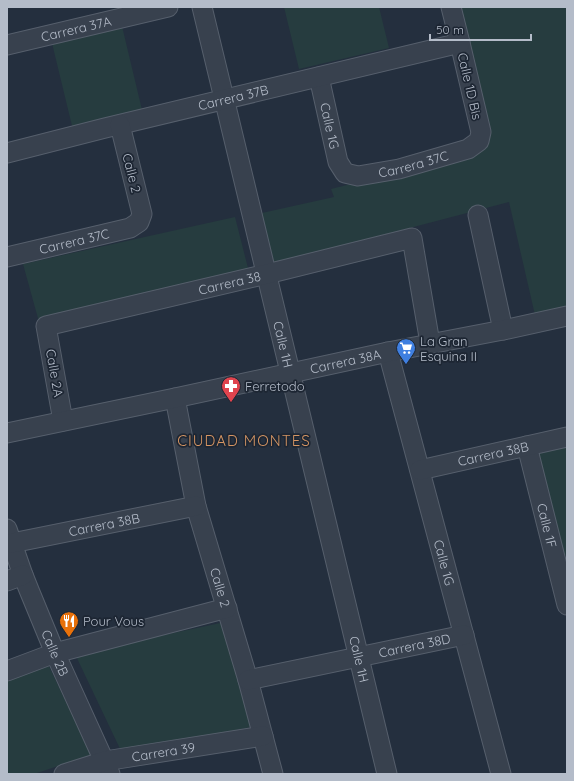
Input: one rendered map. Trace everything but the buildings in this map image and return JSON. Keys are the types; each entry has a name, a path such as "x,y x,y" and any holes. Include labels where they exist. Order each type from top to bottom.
{"street":[{"name":"Carrera 37A","path":"7,45 168,7"},
{"name":"Calle 1H","path":"202,7 387,774"},
{"name":"Calle 1D Bis","path":"451,7 481,132 478,141"},
{"name":"Carrera 37B","path":"7,153 120,124 460,43"},
{"name":"Calle 1G","path":"318,77 338,162 346,174"},
{"name":"Calle 2","path":"120,124 142,214 139,222"},
{"name":"Carrera 37C","path":"346,174 358,176 399,168 468,149 478,141"},
{"path":"478,215 503,330"},
{"name":"Carrera 37C","path":"7,257 130,228 139,222"},
{"name":"Carrera 38","path":"46,326 412,238 430,343"},
{"name":"Carrera 38A","path":"7,433 290,372 567,316"},
{"name":"Calle 2A","path":"46,326 63,421"},
{"name":"Calle 1G","path":"388,352 501,774"},
{"name":"Calle 2","path":"175,398 196,506 248,680 274,774"},
{"name":"Carrera 38B","path":"420,470 567,437"},
{"name":"Calle 1F","path":"527,446 562,564 567,605"},
{"name":"Carrera 38B","path":"9,536 196,506"},
{"name":"Calle 2B","path":"9,536 15,578 55,652 107,768"},
{"path":"7,671 55,652 227,608"},
{"name":"Carrera 38D","path":"248,680 464,634"},
{"name":"Carrera 39","path":"64,774 107,768 263,736"}],"green space":[{"path":"284,7 379,7 389,48 299,69"},
{"path":"460,7 567,7 567,308 535,315 509,202 276,263 270,262 253,215 334,197 331,189 466,155 487,142 490,133"},
{"path":"121,22 143,114 73,130 51,39"},
{"path":"235,217 249,272 39,322 23,264"},
{"path":"567,447 567,555 561,556 536,454"},
{"path":"225,622 256,726 122,753 75,654"},
{"path":"47,662 91,755 34,774 7,774 7,678"}],"place":[{"name":"La Gran Esquina II","path":"406,365"},
{"name":"Ferretodo","path":"231,403"},
{"name":"Pour Vous","path":"69,638"}],"district":[{"name":"CIUDAD MONTES","path":"244,440"}]}
